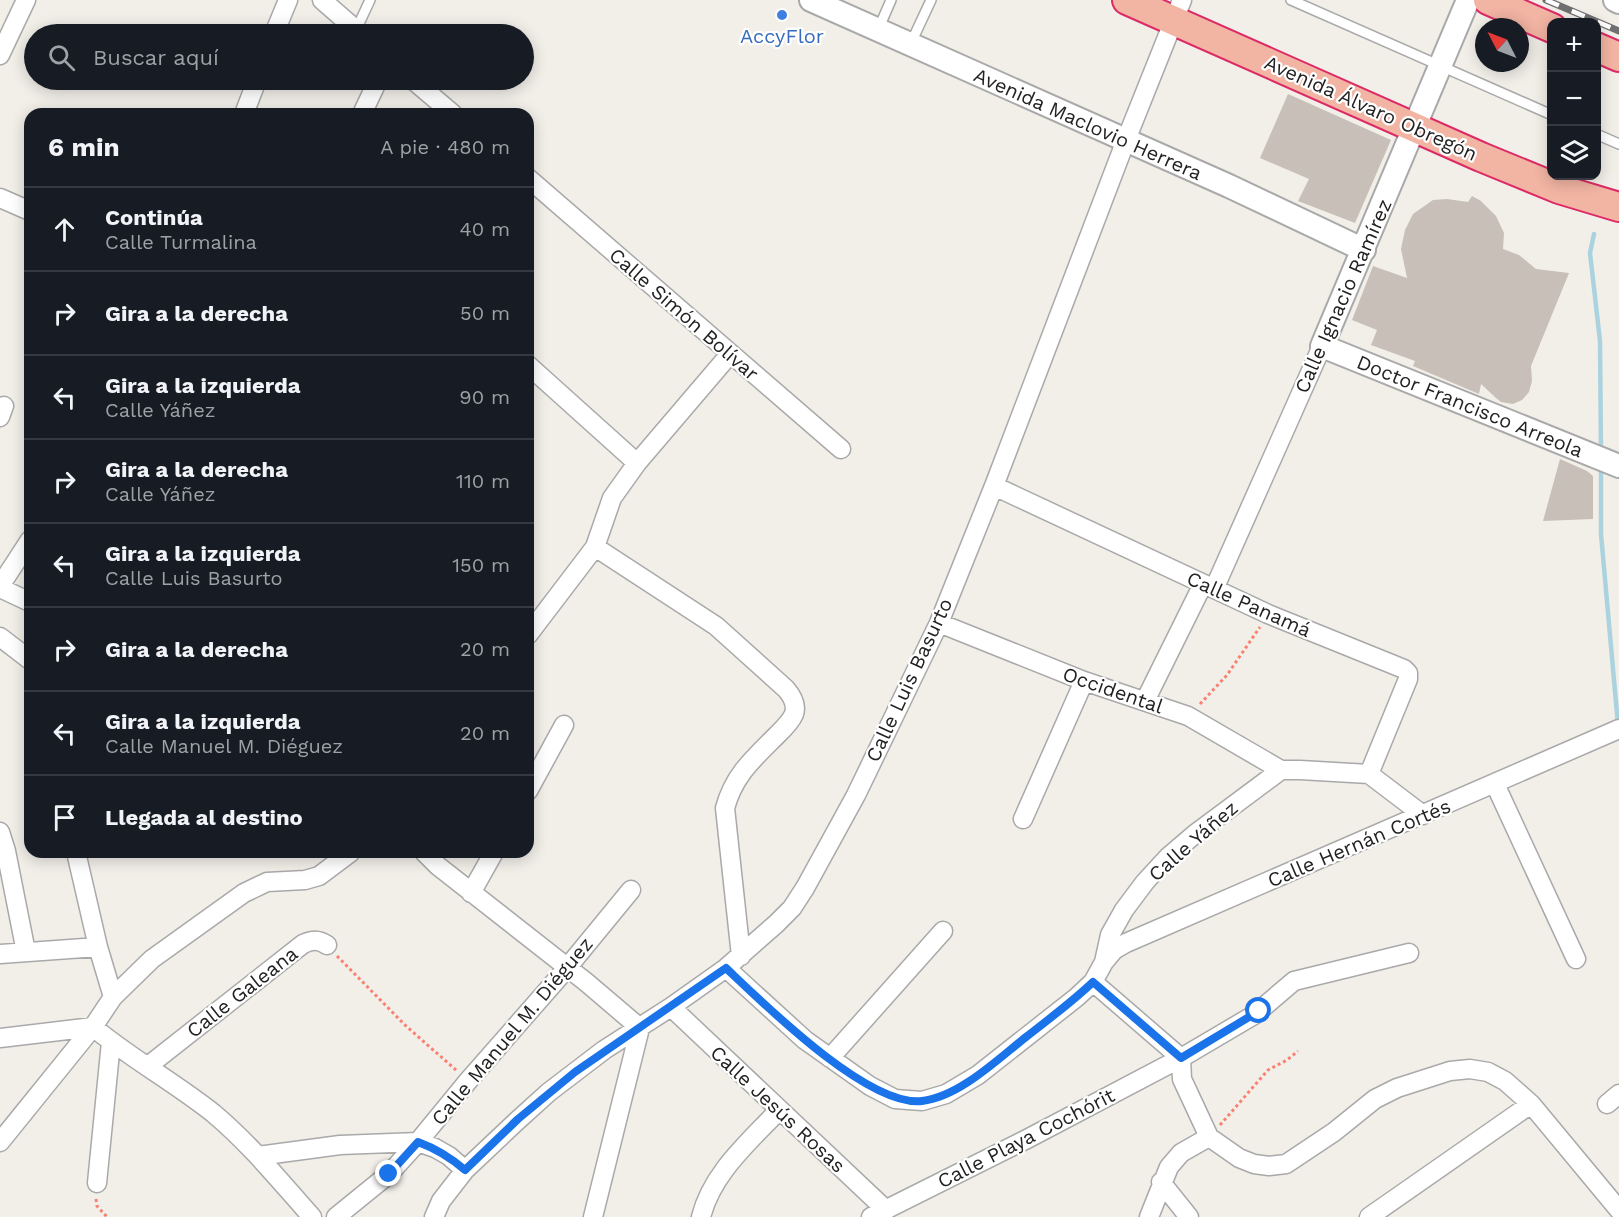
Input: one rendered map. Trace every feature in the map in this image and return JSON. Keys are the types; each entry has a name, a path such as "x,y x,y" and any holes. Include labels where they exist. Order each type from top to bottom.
{"highway":[{"name":"Avenida Álvaro Obregón","path":"1127,0 1177,10 1416,127 1529,177 1580,196 1619,207"},
{"path":"1488,0 1547,26"},
{"path":"1601,49 1619,57"}],"street":[{"path":"0,55 26,0"},
{"path":"278,24 288,0"},
{"path":"322,0 349,24"},
{"name":"Avenida Maclovio Herrera","path":"811,0 1126,140 1364,250"},
{"name":"Calle Ignacio Ramírez","path":"1145,701 1208,587 1322,346 1468,0"},
{"name":"Calle Luis Basurto","path":"434,1217 441,1201 465,1170 549,1092 604,1050 640,1028 726,968 792,908 805,888 856,795 939,622 994,486 1177,10"},
{"path":"246,108 253,90"},
{"path":"365,108 373,90"},
{"path":"425,90 446,108"},
{"name":"Calle Simón Bolívar","path":"534,183 841,449"},
{"path":"0,198 24,209"},
{"name":"Doctor Francisco Arreola","path":"1322,346 1619,466"},
{"path":"534,627 595,547 612,498 637,463 730,354"},
{"path":"534,370 637,463"},
{"name":"Calle Panamá","path":"994,486 1268,614 1404,669 1408,674 1408,679 1369,774"},
{"path":"595,547 716,626 786,689 794,700 795,713 741,772 730,790 725,808 741,956"},
{"path":"24,549 0,587 24,599"},
{"name":"Occidental","path":"939,622 1084,681 1188,716 1281,770"},
{"path":"0,637 24,655"},
{"path":"1023,819 1084,681"},
{"path":"534,780 564,725"},
{"name":"Calle Hernán Cortés","path":"1104,962 1126,943 1619,729"},
{"path":"1281,770 1369,774 1424,815"},
{"name":"Calle Yáñez","path":"726,968 784,1022 870,1086 895,1099 922,1101 946,1094 978,1075 1093,982 1104,962 1110,935 1124,910 1145,882 1168,857 1195,834 1281,770"},
{"path":"1495,784 1576,959"},
{"path":"0,832 6,851 26,952"},
{"path":"77,858 98,947 113,997"},
{"path":"0,1142 93,1027 113,997 152,959 244,893 267,882 305,880 319,876 343,858"},
{"path":"431,858 471,893 640,1028 593,1217"},
{"path":"471,893 491,858"},
{"name":"Calle Manuel M. Diéguez","path":"336,1217 389,1174 418,1142 631,890"},
{"path":"830,1058 943,931"},
{"name":"Calle Galeana","path":"148,1066 303,945 319,940 327,945"},
{"path":"0,954 98,947"},
{"name":"Calle Playa Cochórit","path":"878,1213 1027,1139 1181,1058 1254,1015 1294,981 1409,953"},
{"path":"1093,982 1181,1058 1182,1079 1209,1137 1239,1158 1254,1164 1269,1166 1286,1164 1334,1132 1375,1099 1424,1078 1450,1071 1470,1069 1488,1072 1505,1081 1532,1104 1619,1210"},
{"name":"Calle Jesús Rosas","path":"671,1007 779,1110 878,1213"},
{"path":"0,1038 93,1027 213,1114 258,1156 312,1217"},
{"path":"97,1183 111,1042"},
{"path":"1369,1217 1532,1104"},
{"path":"701,1217 710,1194 729,1163 779,1110"},
{"path":"1149,1217 1161,1182 1169,1167 1181,1153 1209,1137"},
{"path":"258,1156 340,1145 418,1142 449,1156 465,1170"},
{"path":"1161,1182 1189,1217"}],"lane":[{"path":"361,24 370,0"},
{"path":"878,30 891,0"},
{"path":"910,45 931,0"},
{"path":"1292,0 1547,113"},
{"path":"1601,136 1619,144"}],"path":[{"path":"1188,716 1227,675 1268,614"},
{"name":"Calle Galeana","path":"327,945 406,1026 468,1081"},
{"path":"1209,1137 1268,1070 1298,1051"},
{"path":"97,1183 97,1206 107,1217"}],"building":[{"path":"1288,94 1391,140 1355,223 1298,201 1309,179 1260,158"},
{"path":"1472,196 1481,201 1496,216 1504,233 1503,249 1519,255 1536,269 1569,273 1531,366 1532,381 1529,392 1522,400 1513,404 1501,402 1481,384 1479,394 1413,366 1415,361 1371,345 1377,330 1352,320 1373,266 1407,278 1401,249 1405,230 1413,214 1433,200 1468,202"},
{"path":"1560,459 1593,476 1593,519 1543,521"}],"waterway":[{"path":"1594,234 1590,253 1600,341 1601,453"},
{"path":"1601,467 1601,534 1618,725"}],"railway":[{"path":"1546,0 1619,31"}],"place":[{"name":"AccyFlor","path":"782,15"}],"route":[{"path":"389,1174 418,1142 449,1156 465,1170 549,1092 604,1050 726,968 805,1040 870,1086 895,1099 922,1101 946,1094 978,1075 1093,982 1181,1058 1259,1011"}]}
